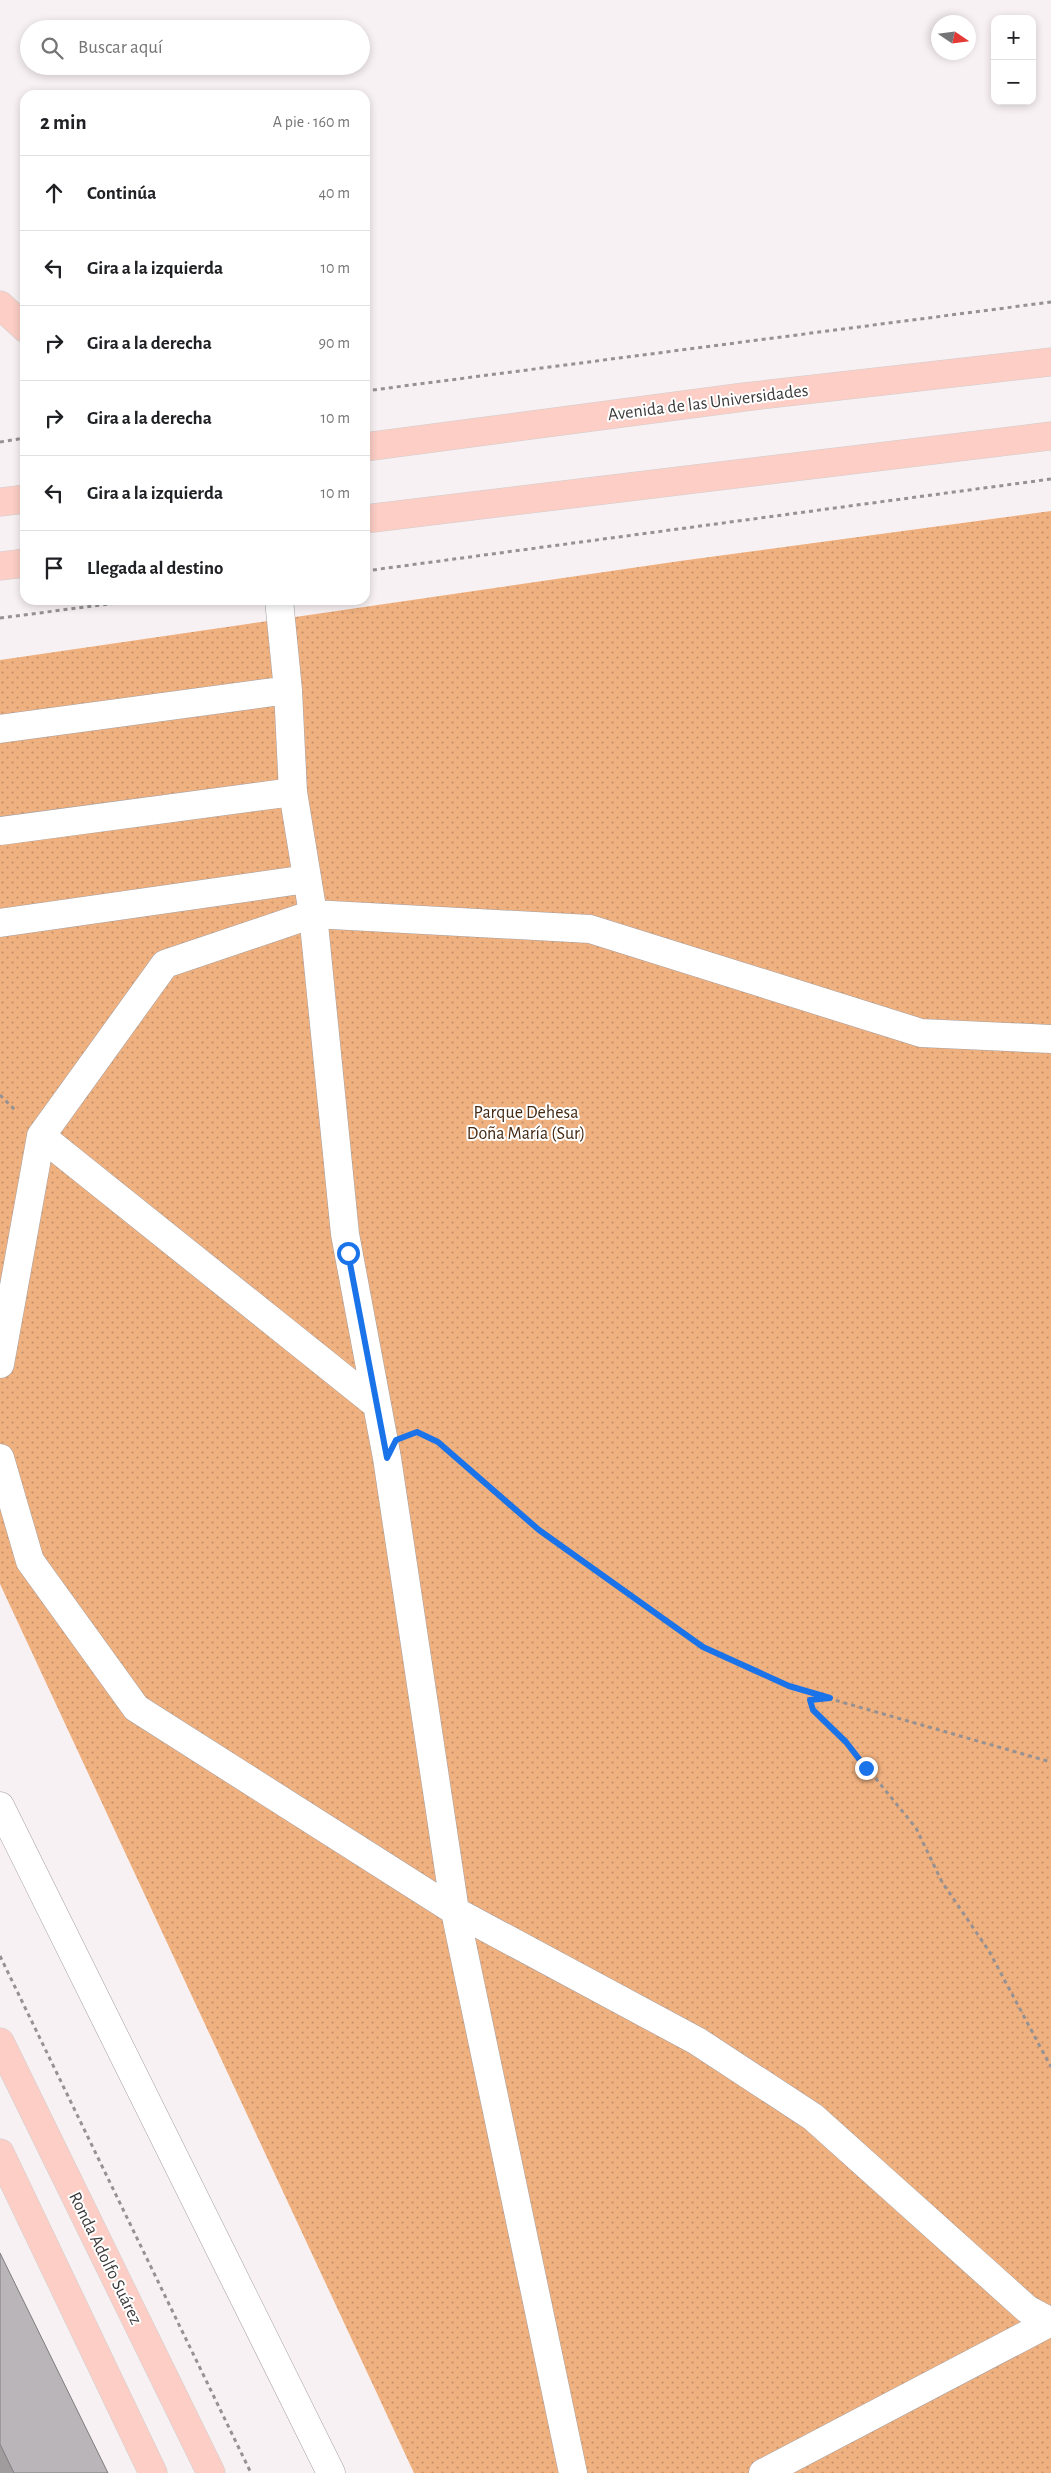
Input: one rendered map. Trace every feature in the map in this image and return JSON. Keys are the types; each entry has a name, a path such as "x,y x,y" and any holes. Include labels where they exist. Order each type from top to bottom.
{"main road":[{"path":"0,305 20,323"},
{"name":"Avenida de las Universidades","path":"371,444 744,397 1051,362"},
{"path":"370,518 1051,436"},
{"path":"0,502 20,500"},
{"path":"0,566 20,564"},
{"name":"Ronda Adolfo Suárez","path":"0,2042 212,2473"},
{"path":"0,2153 153,2473"}],"lane":[{"path":"280,605 288,690 293,792 312,914 345,1234 387,1458 455,1911 573,2473"},
{"path":"0,729 288,690"},
{"path":"0,831 293,792"},
{"path":"0,923 307,880"},
{"path":"0,1364 41,1136 165,964 312,914 590,929 921,1033 1051,1039"},
{"path":"41,1136 377,1405"},
{"path":"0,1458 30,1560 136,1708 455,1911 697,2041 813,2117 1027,2309 1051,2322"},
{"path":"0,1806 331,2473"},
{"path":"763,2473 1051,2322"}],"path":[{"path":"370,390 1051,302"},
{"path":"0,442 20,439"},
{"path":"370,569 1051,479"},
{"path":"0,618 101,605"},
{"path":"387,1458 396,1440 417,1432 438,1442 539,1530 703,1647 789,1686 1051,1762"},
{"path":"830,1698 810,1700 813,1710 846,1742 916,1828 942,1882 989,1951 1051,2067"},
{"path":"0,1956 251,2473"}],"green space":[{"name":"Parque Dehesa Doña María (Sur)","path":"1051,511 1051,2473 414,2473 0,1584 0,660 680,561"}],"building":[{"path":"0,2253 108,2473 14,2473 0,2444"}],"route":[{"path":"348,1253 387,1458 396,1440 417,1432 438,1442 539,1530 703,1647 789,1686 830,1698 810,1700 813,1710 846,1742 866,1768"}]}
